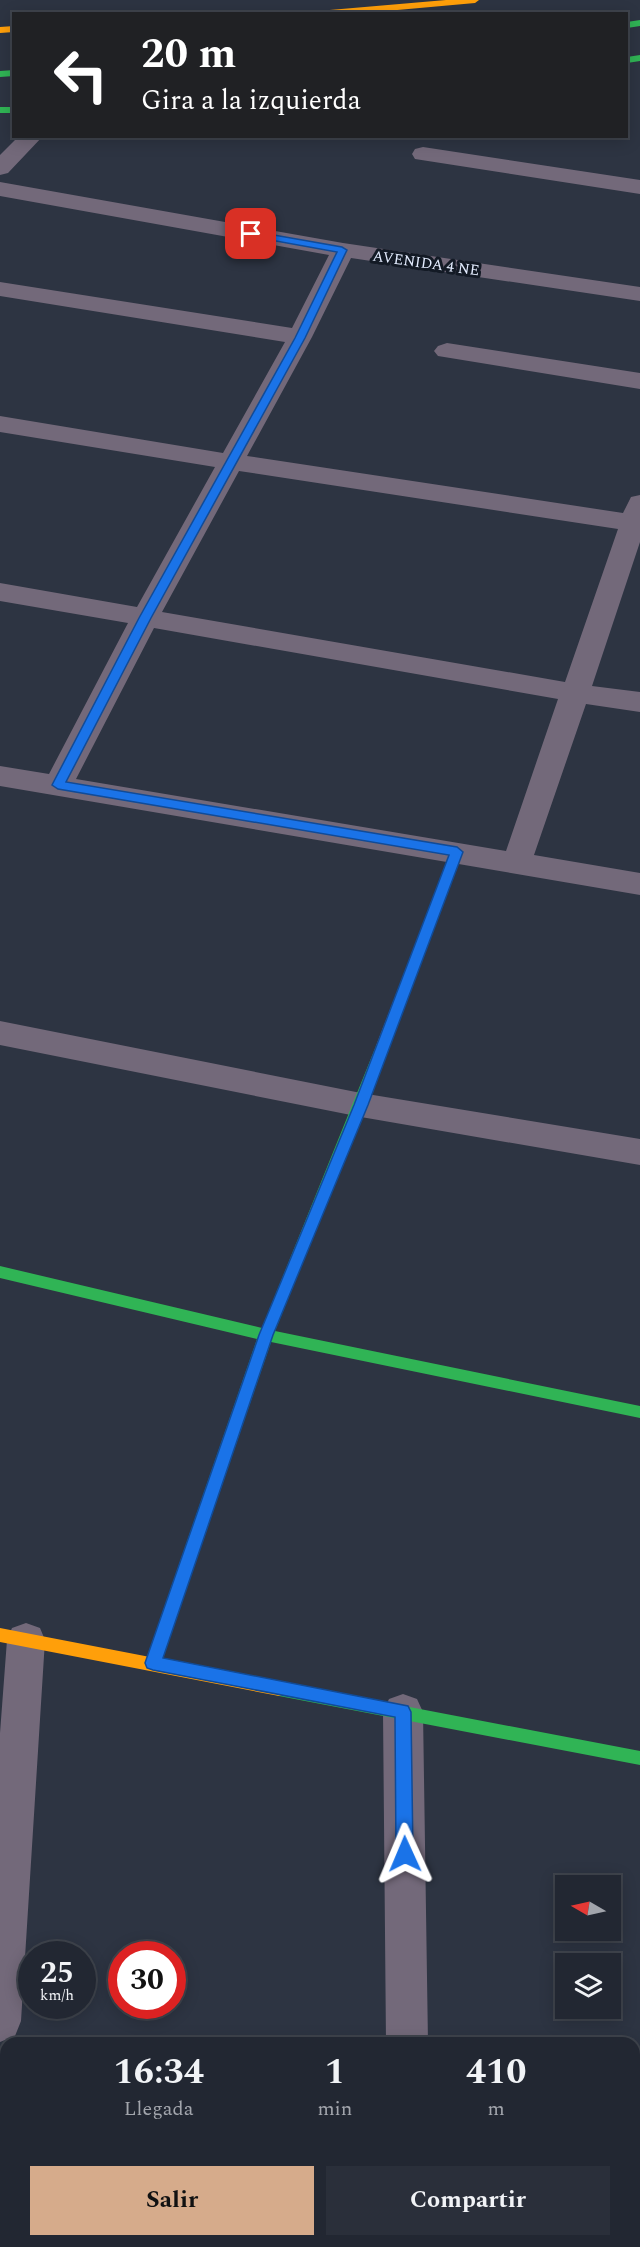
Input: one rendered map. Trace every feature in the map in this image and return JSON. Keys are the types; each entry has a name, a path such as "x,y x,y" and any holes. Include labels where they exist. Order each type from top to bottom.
{"main road":[{"path":"340,12 475,0"},
{"path":"153,1663 266,1335 361,1105 457,852"},
{"path":"0,1272 266,1335 640,1412"},
{"path":"13,1638 640,1758"}],"street":[{"path":"0,168 31,138"},
{"path":"423,154 640,188"},
{"name":"AVENIDA 4 NE","path":"0,189 342,250 640,294"},
{"path":"58,785 145,618 300,338 342,250"},
{"path":"0,290 300,338"},
{"path":"447,351 640,381"},
{"path":"0,424 231,462 638,516 517,862"},
{"path":"0,592 576,693 640,702"},
{"path":"0,776 640,884"},
{"path":"0,1033 361,1105 640,1152"},
{"path":"0,2021 13,1638"},
{"path":"403,1712 407,2037"}],"traffic: fast":[{"path":"628,25 640,23"},
{"path":"628,60 640,58"},
{"path":"0,74 12,73"},
{"path":"0,110 12,110"},
{"path":"153,1663 266,1335 383,1046"},
{"path":"0,1272 266,1335 640,1412"},
{"path":"279,1689 640,1758"}],"traffic: slow":[{"path":"340,12 475,0"},
{"path":"0,30 12,29"},
{"path":"383,1046 457,852"},
{"path":"0,1635 279,1689"}],"route":[{"path":"251,234 342,250 300,338 145,618 58,785 457,852 361,1105 266,1335 153,1663 403,1712 405,1854"}]}
